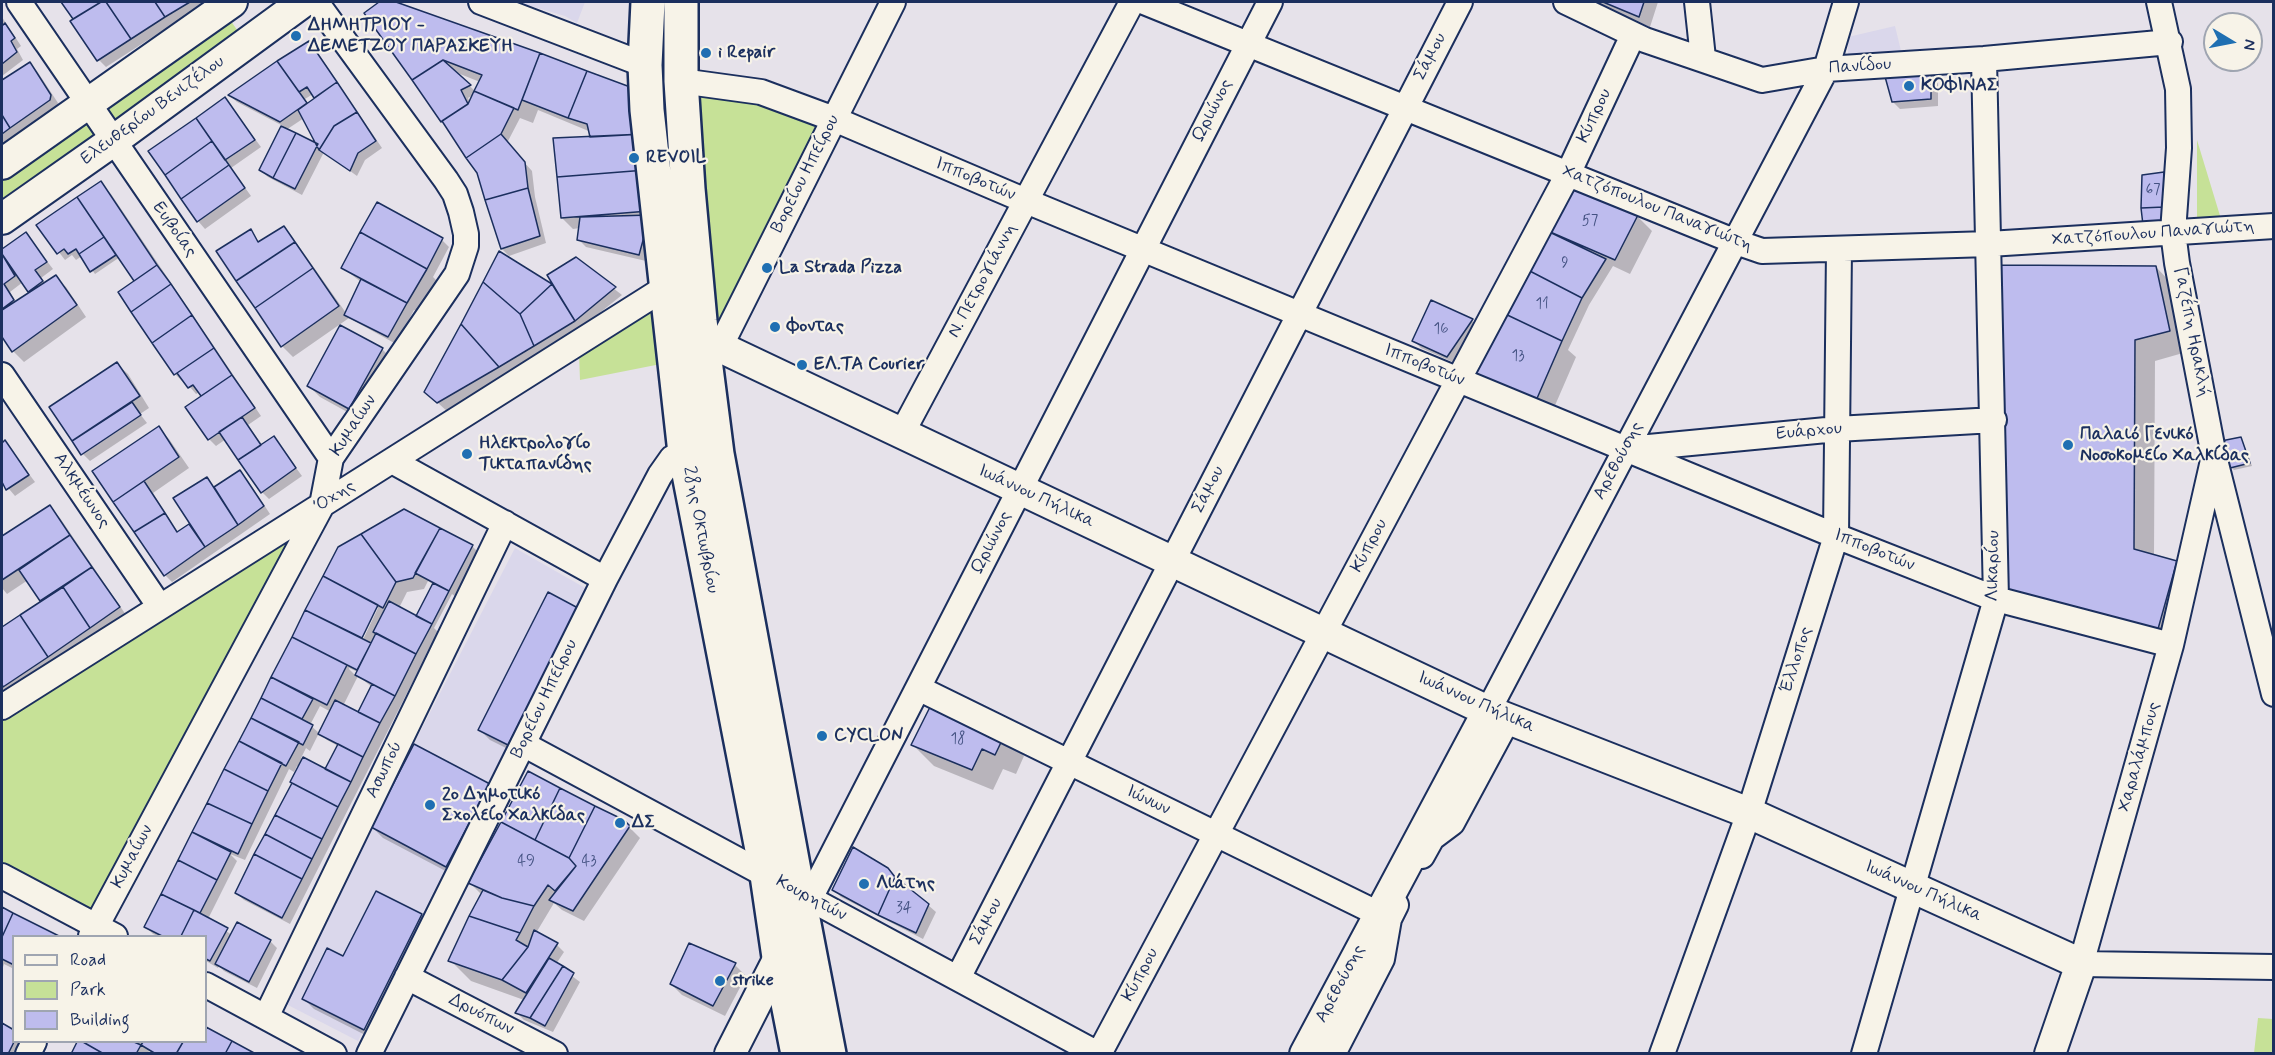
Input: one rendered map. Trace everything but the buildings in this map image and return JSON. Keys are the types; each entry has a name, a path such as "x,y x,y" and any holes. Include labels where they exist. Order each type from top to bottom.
{"main road":[{"name":"28ης Οκτωβρίου","path":"648,2 645,65 653,172 668,286 685,453 767,875 779,957 798,1053"},
{"name":"28ης Οκτωβρίου","path":"681,2 681,81 688,189 712,348 717,454 803,902 829,1053"}],"street":[{"name":"Ευβοίας","path":"19,2 331,458"},
{"path":"2,165 231,2"},
{"name":"Ελευθερίου Βενιζέλου","path":"2,219 303,2"},
{"name":"Κυμαίων","path":"101,933 322,505 331,458 457,274 466,246 466,234 455,194 316,2"},
{"path":"481,2 645,65"},
{"name":"Βορείου Ηπείρου","path":"712,348 834,119 893,2"},
{"name":"Ν. Πετρογιάννη","path":"902,433 1132,2"},
{"name":"Χατζόπουλου Παναγιώτη","path":"1144,2 1762,251 1989,244 2274,226"},
{"name":"Ωριώνος","path":"730,1053 779,957 803,902 918,688 1269,2"},
{"name":"Σάμου","path":"958,978 1460,2"},
{"name":"Πανίδου","path":"1566,2 1633,35 1762,80 1826,69 1984,59 2170,42"},
{"path":"1697,2 1703,58"},
{"name":"Αρεθούσης","path":"1305,1053 1498,715 1625,449 1826,69 1846,2"},
{"name":"Γαζέπη Ηρακλή","path":"2159,2 2170,42 2178,89 2180,119 2173,232 2177,263 2214,456 2274,694"},
{"name":"Κύπρου","path":"1099,1053 1568,174 1633,35"},
{"name":"Λικαρίου","path":"1864,1053 1996,599 1994,420 1984,59"},
{"name":"Ιπποβοτών","path":"681,81 761,92 834,119 1300,315 1836,536 1996,599 2171,645"},
{"name":"Έλλοπος","path":"1662,1053 1749,813 1836,536 1839,249"},
{"name":"Όχης","path":"2,707 668,286"},
{"name":"Ιωάννου Πήλικα","path":"712,348 902,433 1498,715 1749,813 2081,964 2274,967"},
{"name":"Αλκμέωνος","path":"2,375 160,607"},
{"name":"Ευάρχου","path":"1625,449 1837,429 1994,420"},
{"name":"Βορείου Ηπείρου","path":"369,1053 605,579 666,466 672,458 685,453"},
{"name":"Χαραλάμπους","path":"2050,1053 2081,964 2171,645 2214,456"},
{"path":"392,461 605,579"},
{"name":"Ασωπού","path":"266,1017 505,523"},
{"name":"Ιώνων","path":"918,688 1383,916"},
{"name":"Κουρητών","path":"523,744 767,875 803,902 958,978 1099,1053"},
{"path":"2,876 101,933"},
{"name":"Αρεθούσης","path":"1333,1053 1382,958 1383,916"},
{"name":"Δρυόπων","path":"407,977 555,1053"},
{"path":"207,986 334,1053"}],"shaded area":[{"path":"517,2 585,2 577,23 565,16"},
{"path":"1895,26 1902,55 1848,57 1848,37"},
{"name":"2ο Δημοτικό Σχολείο Χαλκίδας","path":"515,548 587,589 358,1041 284,1003 371,827"}],"green space":[{"path":"648,2 681,2 681,81 834,119 720,347 676,361 580,380 579,353 668,286"},
{"path":"222,8 246,43 2,219 2,164"},
{"path":"2197,140 2221,219 2197,217"},
{"path":"322,505 96,926 2,876 2,707"},
{"path":"2258,1018 2273,1019 2273,1053 2254,1053"}],"place":[{"name":"ΔΗΜΗΤΡΙΟΥ - ΔΕΜΕΤΖΟΥ ΠΑΡΑΣΚΕΥΗ","path":"296,36"},
{"name":"i Repair","path":"706,53"},
{"name":"ΚΟΦΙΝΑΣ","path":"1909,86"},
{"name":"REVOIL","path":"634,158"},
{"name":"La Strada Pizza","path":"767,268"},
{"name":"Φοντας","path":"775,327"},
{"name":"ΕΛ.ΤΑ Courier","path":"802,365"},
{"name":"Παλαιό Γενικό Νοσοκομείο Χαλκίδας","path":"2068,445"},
{"name":"Ηλεκτρολογίο Τικταπανίδης","path":"467,454"},
{"name":"CYCLON","path":"822,736"},
{"name":"2ο Δημοτικό Σχολείο Χαλκίδας","path":"430,805"},
{"name":"ΔΣ","path":"620,823"},
{"name":"Λιάτης","path":"864,884"},
{"name":"strike","path":"720,981"}]}
